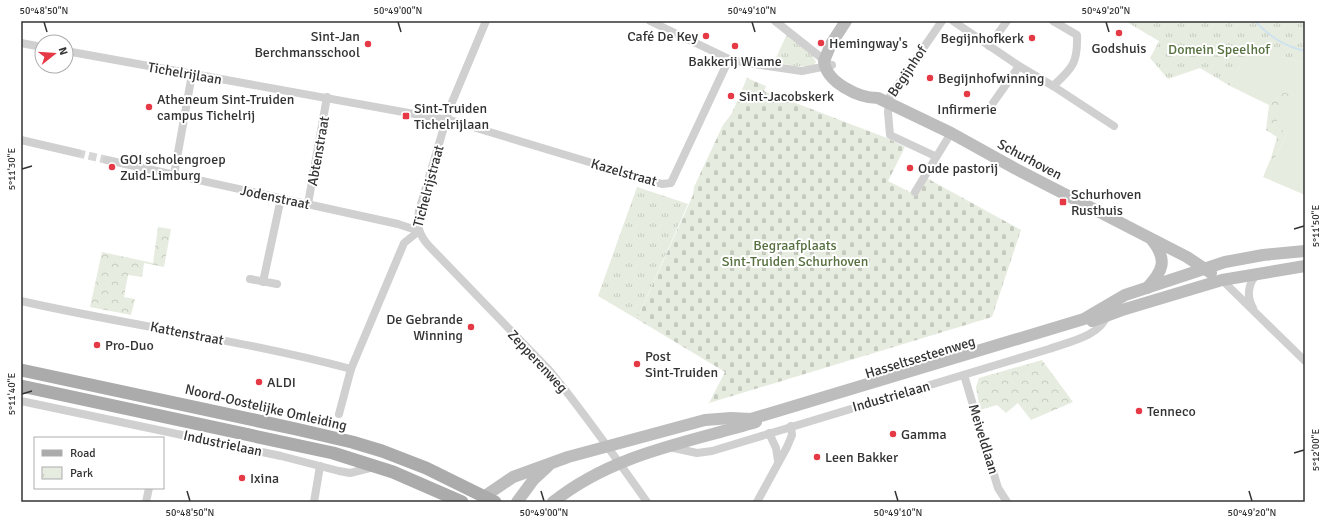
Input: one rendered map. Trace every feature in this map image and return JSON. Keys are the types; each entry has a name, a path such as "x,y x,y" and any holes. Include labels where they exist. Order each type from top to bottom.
{"main road":[{"path":"827,64 831,44 846,21"},
{"path":"827,64 852,21"},
{"name":"Schurhoven","path":"827,64 848,82 951,133 1016,170 1187,257 1222,280"},
{"path":"1147,288 1158,275 1162,263 1161,253 1150,238"},
{"name":"Hasseltsesteenweg","path":"490,499 513,477 608,446 705,420 731,418 752,419 1084,319 1125,294 1206,269 1236,260 1305,251"},
{"name":"Hasseltsesteenweg","path":"558,500 596,474 620,463 702,435 726,431 1222,280 1305,266"},
{"name":"Noord-Oostelijke Omleiding","path":"21,370 352,442 382,451 426,468 490,499"},
{"path":"21,386 292,443 376,466 414,480 462,502"},
{"name":"Hasseltsesteenweg","path":"517,502 534,479 550,464"}],"street":[{"name":"Tichelrijstraat","path":"339,414 351,369 404,243 410,236 419,231 417,220 419,211 446,120 486,21"},
{"path":"650,21 729,59 759,66 802,71 827,64"},
{"path":"775,21 827,64"},
{"name":"Begijnhof","path":"885,101 942,21"},
{"path":"953,21 1018,66 1053,86 1114,126"},
{"path":"989,46 1007,21"},
{"path":"1053,86 1071,68 1077,53 1077,35 1054,21"},
{"path":"21,43 34,45"},
{"name":"Tichelrijlaan","path":"74,52 327,97 446,120"},
{"name":"Kazelstraat","path":"446,120 662,184 671,183 729,59"},
{"path":"993,103 1018,66"},
{"path":"174,175 192,74"},
{"name":"Abtenstraat","path":"308,204 327,97"},
{"path":"885,101 888,112 890,135 935,156"},
{"path":"915,192 935,156 951,133"},
{"path":"21,140 77,153"},
{"name":"Jodenstraat","path":"107,160 398,224 419,231"},
{"path":"263,282 281,198"},
{"name":"Zepperenweg","path":"419,231 429,246 549,370 608,446 647,502"},
{"path":"1258,273 1248,291 1250,302 1258,315"},
{"path":"250,279 277,284"},
{"path":"1222,280 1305,361"},
{"name":"Kattenstraat","path":"21,301 159,327 321,361 351,369"},
{"name":"Industrielaan","path":"666,447 698,453 712,451 1049,349 1090,334 1101,327 1107,315"},
{"name":"Meiveldlaan","path":"964,375 998,488 1007,502"},
{"name":"Industrielaan","path":"21,401 160,434 281,456 350,473 376,466"},
{"path":"757,502 792,435 791,426"},
{"path":"769,433 776,448 778,461"},
{"path":"314,502 320,466"},
{"path":"146,502 149,489"}],"green space":[{"name":"Domein Speelhof","path":"1125,21 1305,21 1305,63 1283,57 1254,37 1230,86 1200,68 1168,79 1150,58 1159,41"},
{"path":"787,34 812,55 816,62 813,66 795,66 774,62"},
{"path":"1254,36 1283,57 1305,63 1305,195 1263,177 1271,158 1274,160 1287,133 1274,127 1284,92 1269,105 1230,86"},
{"name":"Begraafplaats Sint-Truiden Schurhoven","path":"747,78 766,86 764,91 887,138 905,147 888,181 912,193 921,175 1021,230 992,317 709,403 725,372 637,319 693,195 694,187 723,125 732,113"},
{"path":"1284,92 1290,95 1274,126 1287,133 1274,160 1271,158 1277,137 1266,130 1269,105"},
{"path":"637,187 688,204 637,319 598,296"},
{"path":"158,227 171,229 164,267 144,263 142,277 128,275 124,297 135,299 131,315 90,307 102,252 153,263"},
{"path":"1042,360 1073,402 1031,420 1018,403 1006,413 997,405 980,410 976,387 979,378"}],"waterway":[{"path":"1255,21 1266,32 1278,40 1305,51"}],"tunnel":[{"path":"77,153 107,160"}],"place":[{"name":"Godshuis","path":"1119,33"},
{"name":"Café De Key","path":"706,36"},
{"name":"Begijnhofkerk","path":"1032,38"},
{"name":"Hemingway's","path":"821,43"},
{"name":"Sint-Jan Berchmansschool","path":"368,44"},
{"name":"Bakkerij Wiame","path":"735,46"},
{"name":"Begijnhofwinning","path":"930,78"},
{"name":"Infirmerie","path":"967,94"},
{"name":"Sint-Jacobskerk","path":"731,96"},
{"name":"Atheneum Sint-Truiden campus Tichelrij","path":"149,107"},
{"name":"Sint-Truiden Tichelrijlaan","path":"406,116"},
{"name":"GO! scholengroep Zuid-Limburg","path":"112,167"},
{"name":"Oude pastorij","path":"910,168"},
{"name":"Schurhoven Rusthuis","path":"1063,202"},
{"name":"De Gebrande Winning","path":"471,327"},
{"name":"Pro-Duo","path":"97,345"},
{"name":"Post Sint-Truiden","path":"637,364"},
{"name":"ALDI","path":"259,382"},
{"name":"Tenneco","path":"1139,411"},
{"name":"Gamma","path":"893,434"},
{"name":"Leen Bakker","path":"817,457"},
{"name":"Ixina","path":"242,478"}]}
